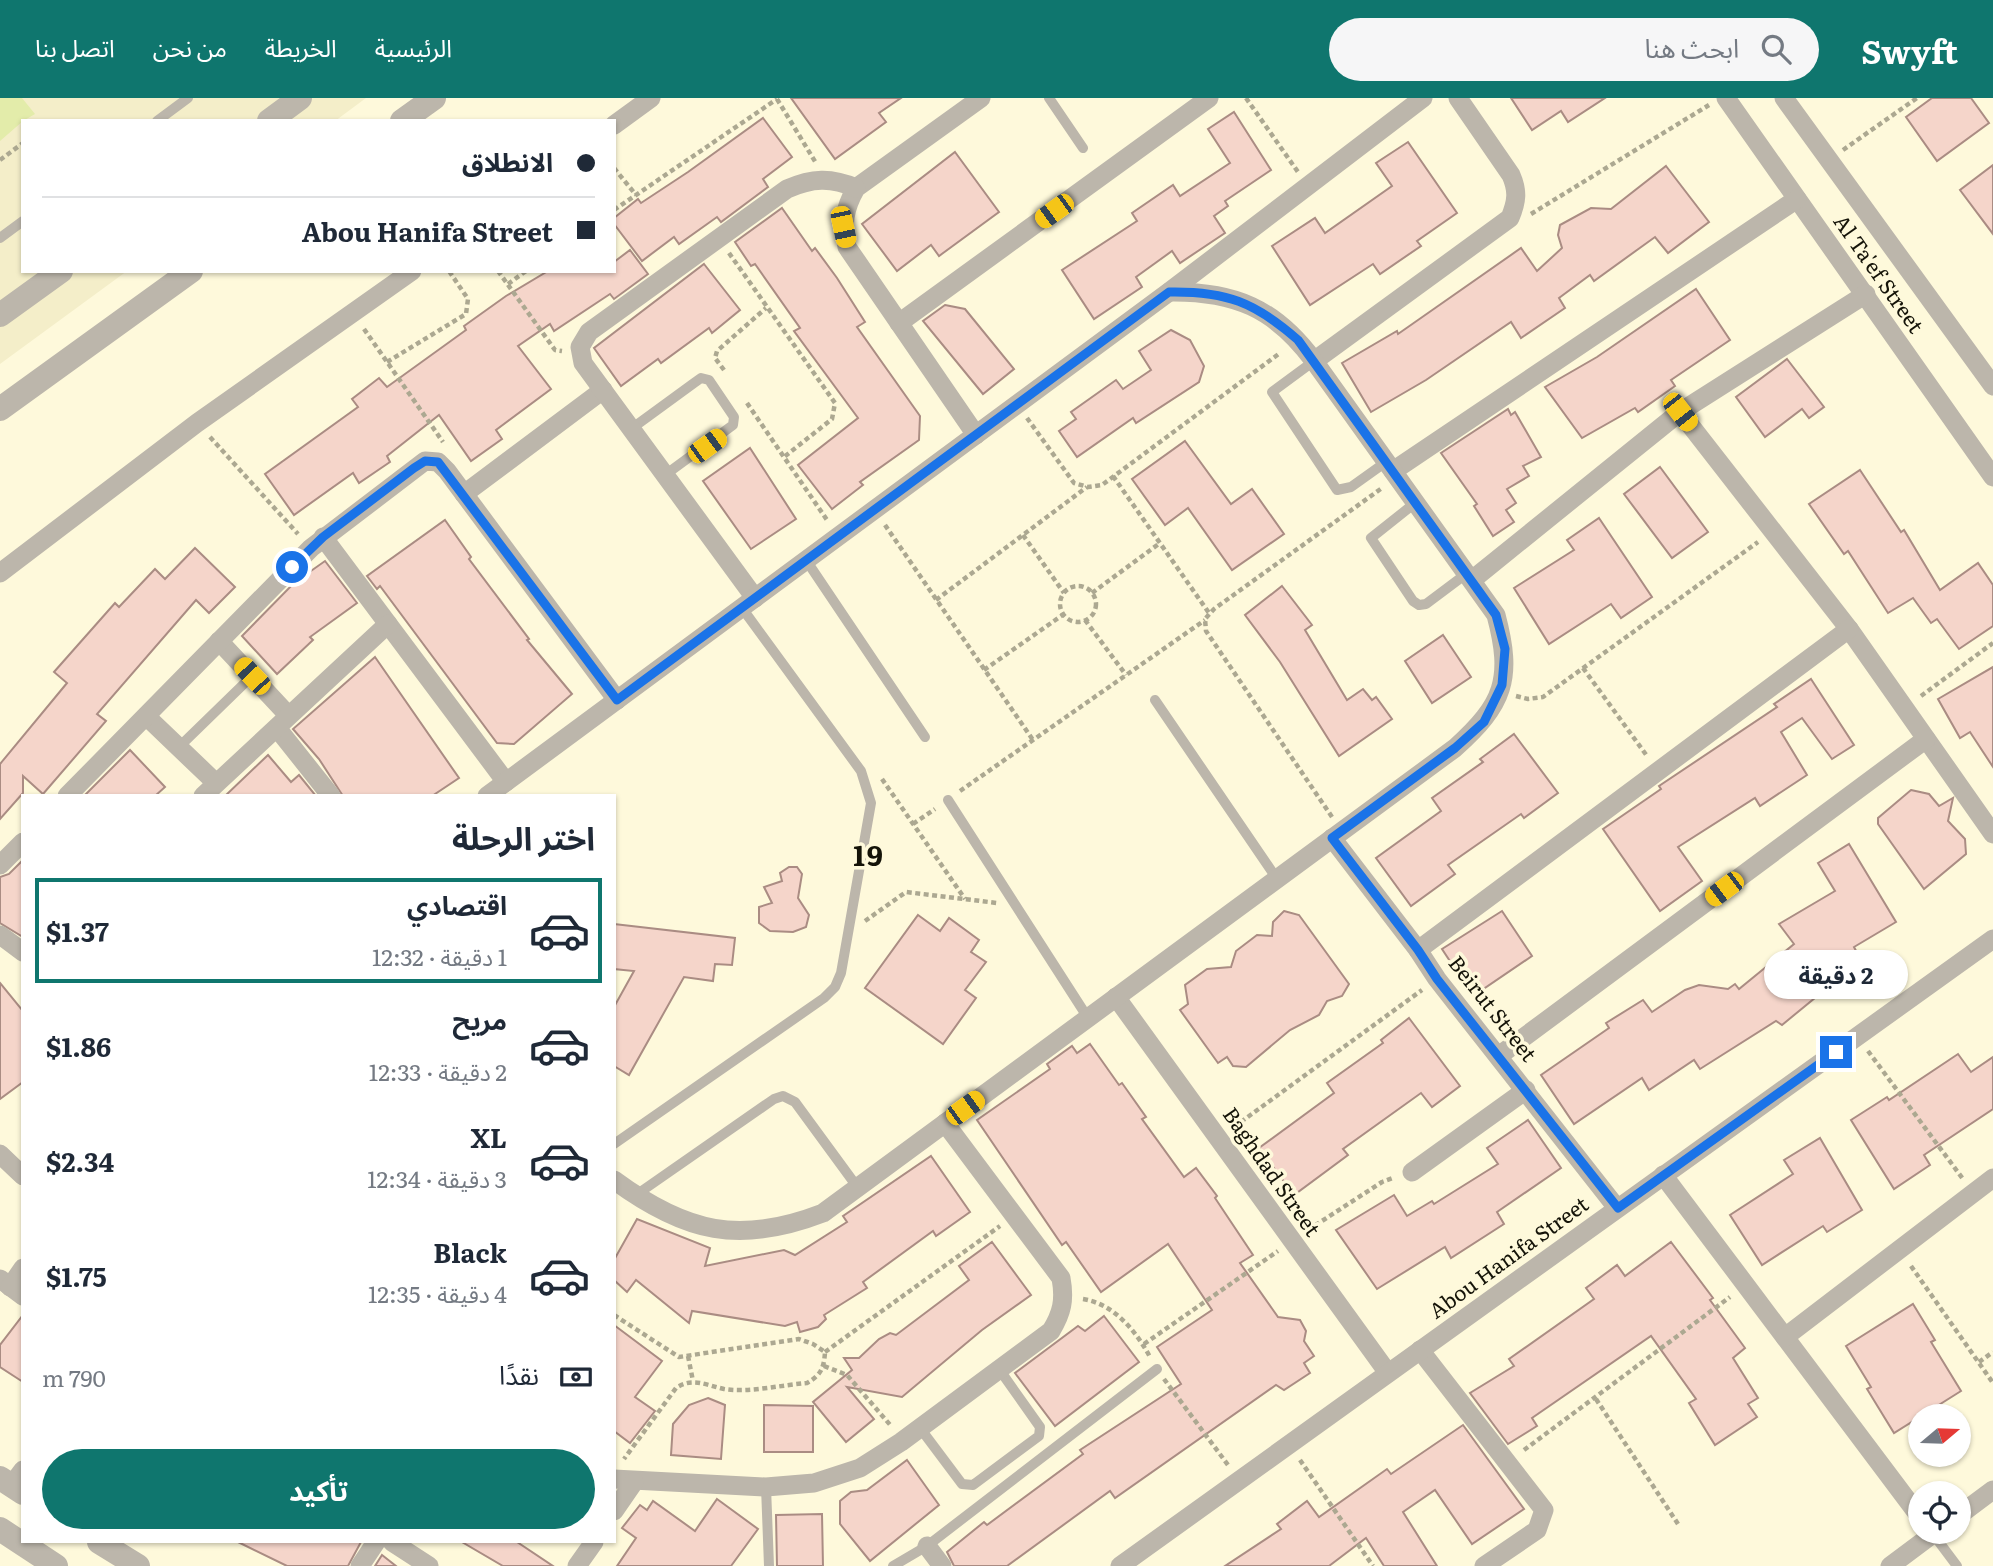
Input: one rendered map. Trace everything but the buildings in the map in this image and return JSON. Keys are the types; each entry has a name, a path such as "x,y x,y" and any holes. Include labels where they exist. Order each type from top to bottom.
{"street":[{"path":"272,119 300,98"},
{"path":"405,119 434,98"},
{"path":"616,124 651,98"},
{"path":"976,435 847,247 843,227 846,206 856,188 981,98"},
{"path":"900,323 1209,98"},
{"path":"490,794 1169,292 1423,98"},
{"path":"1314,361 1510,218 1516,204 1517,188 1511,174 1458,98"},
{"name":"Al Ta'ef Street","path":"1723,98 1866,294 1993,477"},
{"name":"Al Ta'ef Street","path":"1784,98 1993,386"},
{"path":"749,603 665,475 583,363 580,346 589,332 787,189 821,179 839,181 856,188"},
{"path":"1392,470 1797,199"},
{"path":"0,315 58,273"},
{"path":"0,409 188,273"},
{"path":"0,573 197,423 409,273"},
{"path":"616,1185 700,1226 742,1232 784,1228 823,1213 1455,748 1484,722 1502,685 1505,649 1496,615 1314,361 1298,340 1271,316 1240,300 1205,291 1169,292"},
{"path":"1469,577 1680,412 1866,294"},
{"path":"464,494 603,390"},
{"path":"1680,412 1849,629 1993,834"},
{"path":"69,794 317,543 425,461 438,462 447,471 617,700"},
{"path":"317,543 388,624 506,782"},
{"path":"146,716 179,747 210,790 388,624"},
{"path":"1418,950 1849,629"},
{"path":"219,641 252,676 330,794"},
{"path":"1500,1055 1926,739"},
{"name":"Beirut Street","path":"1337,835 1437,979 1500,1055 1618,1208"},
{"path":"0,865 21,844"},
{"path":"0,935 21,951"},
{"name":"Abou Hanifa Street","path":"1120,1566 1993,939"},
{"name":"Baghdad Street","path":"1116,997 1220,1137 1388,1373"},
{"path":"1412,1172 1526,1090"},
{"path":"616,1503 623,1474 765,1488 814,1483 860,1468 901,1442 1051,1331 1061,1315 1064,1297 1061,1279 945,1123"},
{"path":"0,1154 21,1174"},
{"path":"1663,1175 1908,1501"},
{"path":"1785,1336 1993,1178"},
{"path":"11,1287 21,1271"},
{"path":"1420,1350 1544,1510 1536,1530 1484,1566"},
{"path":"1971,1506 1993,1490"},
{"path":"0,1529 21,1543"},
{"path":"21,1543 56,1566"},
{"path":"101,1543 138,1566"},
{"path":"360,1566 375,1543"},
{"path":"394,1543 429,1566"},
{"path":"577,1566 593,1543"},
{"path":"1890,1566 1918,1544"},
{"path":"927,1546 942,1566"}],"lane":[{"path":"160,119 188,98"},
{"path":"1049,98 1083,148"},
{"path":"0,239 21,223"},
{"path":"1314,361 1272,392 1337,490 1392,470"},
{"path":"631,429 701,378 709,380 734,417 733,425 665,475"},
{"path":"1415,503 1371,538 1413,601 1419,605 1426,604 1469,577"},
{"path":"806,560 925,737"},
{"path":"616,1143 824,998 841,973 871,803 868,786 861,771 749,603"},
{"path":"179,747 252,676"},
{"path":"1155,700 1277,879"},
{"path":"948,800 1088,1018"},
{"path":"636,1195 774,1099 783,1096 795,1102 858,1188"},
{"path":"920,1428 962,1484 973,1485 1028,1445 1039,1436 1040,1427 999,1369"},
{"path":"893,1566 927,1546 1157,1369"},
{"path":"765,1488 769,1566"},
{"path":"1941,1544 1957,1566"}],"path":[{"path":"616,209 777,98 811,152 821,179"},
{"path":"1247,98 1308,186"},
{"path":"1510,218 1535,212 1723,98"},
{"path":"1829,160 1917,98"},
{"path":"0,160 21,144"},
{"path":"616,170 636,195"},
{"path":"719,238 835,403 832,418 784,457"},
{"path":"387,362 466,314 468,299 450,273"},
{"path":"500,273 555,350 567,351 580,346"},
{"path":"508,284 523,273"},
{"path":"731,380 715,358 717,351 766,308"},
{"path":"354,314 446,446 452,459 447,471"},
{"path":"1017,405 1074,483 1088,487 1102,485 1298,340"},
{"path":"746,402 839,536"},
{"path":"197,423 317,543"},
{"path":"913,824 1205,620 1209,613 1392,470"},
{"path":"1114,476 1209,613"},
{"path":"936,600 1088,487"},
{"path":"874,510 1033,740"},
{"path":"1502,685 1514,695 1528,699 1543,697 1772,531"},
{"path":"1023,535 1064,593"},
{"path":"1092,593 1160,543"},
{"path":"1075,586 1092,593 1096,605 1085,620 1073,621 1064,614 1060,603 1064,593 1075,586"},
{"path":"984,670 1064,614"},
{"path":"1085,620 1126,675"},
{"path":"1205,620 1206,631 1337,835"},
{"path":"1905,708 1993,643"},
{"path":"1583,668 1658,771"},
{"path":"848,934 906,892 1000,903 1020,912"},
{"path":"1220,1137 1437,979"},
{"path":"1857,1037 1973,1193"},
{"path":"623,1474 676,1388 694,1381 727,1389 807,1383 818,1377 824,1366 825,1352 1014,1215"},
{"path":"1899,1250 1993,1383"},
{"path":"1506,1463 1747,1285"},
{"path":"616,1316 671,1353 688,1356 799,1339 813,1343 825,1352"},
{"path":"1979,1363 1993,1352"},
{"path":"688,1356 694,1381"},
{"path":"824,1366 847,1375 879,1410 901,1442"},
{"path":"1596,1399 1678,1524"},
{"path":"1290,1445 1373,1566"}],"shaded area":[{"path":"0,98 366,98 338,119 21,119 21,273 124,273 0,364"}],"green space":[{"path":"0,98 22,98 35,114 21,119 21,123 0,141"}],"district":[{"name":"19","path":"869,856"}],"route":[{"path":"292,567 323,537 414,468 425,461 438,462 617,700 1169,292 1205,291 1240,300 1271,316 1298,340 1496,615 1505,649 1502,685 1484,722 1455,748 1332,838 1437,979 1500,1055 1618,1208 1836,1052"}]}
